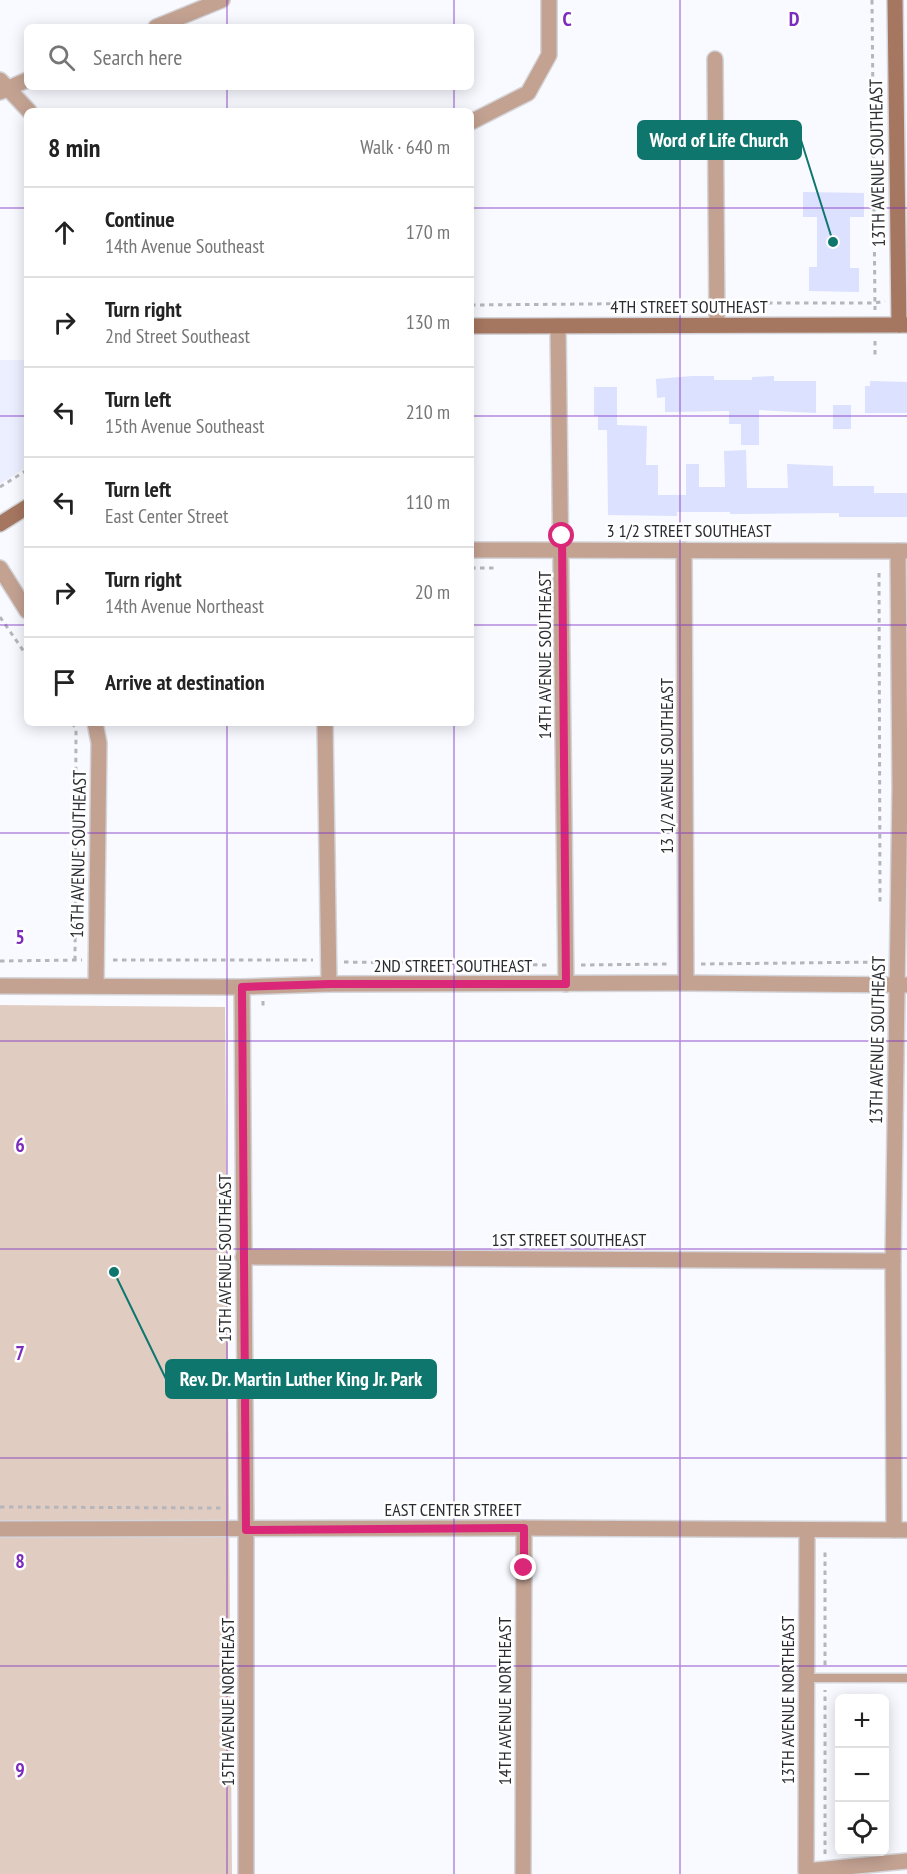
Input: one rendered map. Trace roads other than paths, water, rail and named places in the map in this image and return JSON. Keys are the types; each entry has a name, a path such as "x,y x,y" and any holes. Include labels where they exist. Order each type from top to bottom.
{"main road":[{"name":"13TH AVENUE SOUTHEAST","path":"895,0 903,325"},
{"name":"4TH STREET SOUTHEAST","path":"474,326 903,325"},
{"path":"0,524 24,509"}],"street":[{"path":"163,24 222,0"},
{"path":"474,120 528,93 549,55 549,0"},
{"path":"715,59 717,325"},
{"path":"2,87 24,81"},
{"path":"2,87 26,108"},
{"name":"14TH AVENUE SOUTHEAST","path":"558,326 566,984"},
{"name":"3 1/2 STREET SOUTHEAST","path":"474,550 903,551"},
{"name":"13 1/2 AVENUE SOUTHEAST","path":"684,550 686,983"},
{"name":"13TH AVENUE SOUTHEAST","path":"900,1530 894,1261 902,985 903,551"},
{"path":"0,568 24,606"},
{"name":"16TH AVENUE SOUTHEAST","path":"95,726 99,743 96,986"},
{"path":"325,726 329,984"},
{"name":"2ND STREET SOUTHEAST","path":"0,986 242,987 329,984 686,983 902,985"},
{"name":"15TH AVENUE SOUTHEAST","path":"242,987 246,1530"},
{"name":"1ST STREET SOUTHEAST","path":"243,1257 894,1261"},
{"name":"14TH AVENUE NORTHEAST","path":"522,1874 524,1528"},
{"name":"EAST CENTER STREET","path":"0,1529 900,1530"},
{"name":"15TH AVENUE NORTHEAST","path":"246,1530 246,1874"},
{"name":"13TH AVENUE NORTHEAST","path":"807,1530 806,1870 907,1861"}],"lane":[{"path":"807,1678 907,1678"}],"place":[{"name":"Word of Life Church","path":"833,242"},
{"name":"Rev. Dr. Martin Luther King Jr. Park","path":"114,1272"}]}
